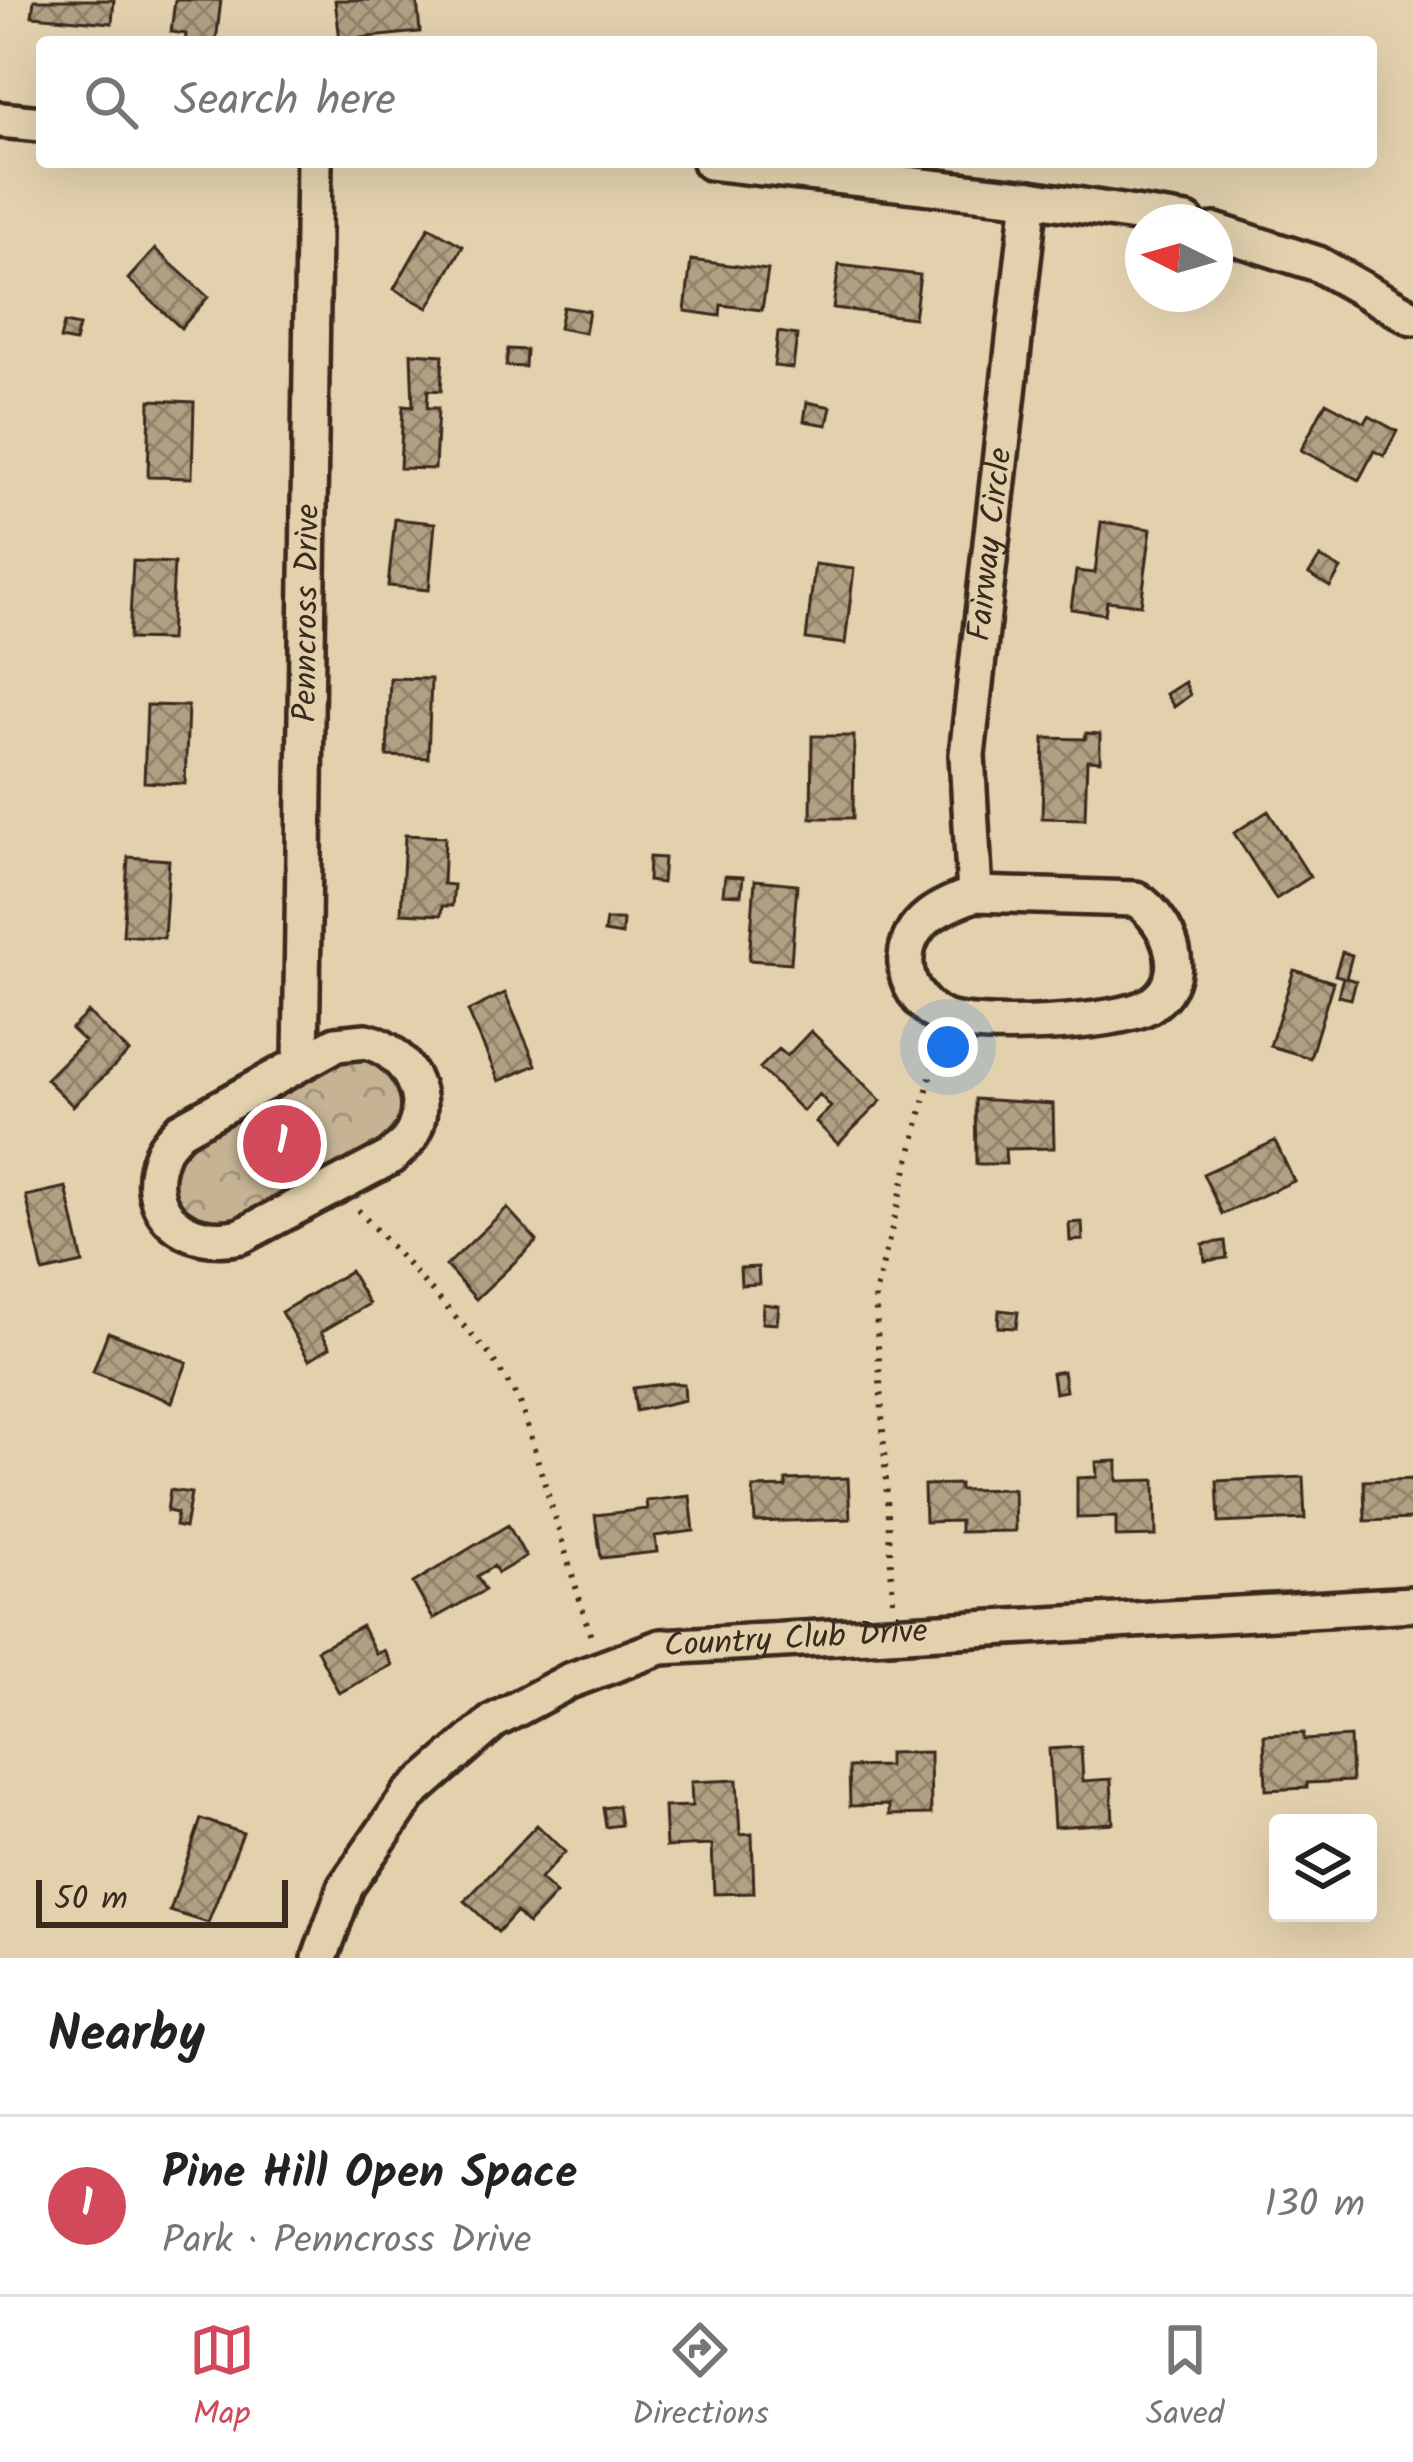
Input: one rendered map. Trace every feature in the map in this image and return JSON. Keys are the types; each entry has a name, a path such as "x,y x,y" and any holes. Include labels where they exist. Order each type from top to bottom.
{"street":[{"path":"0,121 36,124"},
{"name":"Penncross Drive","path":"301,1063 314,168"},
{"path":"762,168 1125,213"},
{"name":"Fairway Circle","path":"975,894 968,755 1030,199"},
{"path":"1233,237 1318,264 1413,318"},
{"path":"975,894 1136,898 1167,928 1173,968 1166,989 1150,1006 1123,1014 998,1026 945,1019 922,1003 910,985 905,961 909,940 940,907 975,894"},
{"path":"366,1041 388,1047 406,1065 416,1089 417,1119 409,1140 389,1158 241,1236 219,1241 178,1230 164,1211 158,1184 162,1152 180,1130 301,1063 336,1044 366,1041"},
{"name":"Country Club Drive","path":"320,1958 346,1886 409,1795 494,1721 568,1681 661,1647 1413,1604"}],"path":[{"path":"896,1634 875,1294 945,1019"},
{"path":"336,1186 490,1355 520,1402 600,1669"}],"green space":[{"path":"355,1057 383,1063 400,1087 400,1118 381,1141 229,1224 208,1222 179,1206 171,1180 175,1165 200,1135 340,1060"}],"building":[{"path":"34,0 114,0 112,23 32,16"},
{"path":"175,0 221,0 217,36 171,32"},
{"path":"335,0 417,0 420,32 340,36"},
{"path":"429,227 463,246 428,308 394,289"},
{"path":"155,249 208,297 181,328 128,279"},
{"path":"691,260 768,270 762,310 721,305 720,316 685,311"},
{"path":"839,265 920,275 914,318 833,308"},
{"path":"563,307 589,311 585,333 559,328"},
{"path":"64,323 79,326 75,342 60,339"},
{"path":"778,332 797,335 793,368 774,366"},
{"path":"508,349 526,350 525,367 506,366"},
{"path":"411,353 443,355 441,391 428,390 427,408 438,408 435,469 400,468 403,406 413,407"},
{"path":"150,400 194,402 192,478 148,477"},
{"path":"807,402 831,407 827,425 804,421"},
{"path":"1326,402 1365,423 1369,416 1397,431 1384,456 1374,451 1359,480 1301,450"},
{"path":"395,519 435,523 429,590 388,586"},
{"path":"1101,522 1151,529 1141,605 1107,601 1105,614 1071,609 1076,571 1095,573"},
{"path":"1320,557 1341,569 1330,587 1309,574"},
{"path":"133,561 174,563 170,640 129,639"},
{"path":"815,564 854,569 845,644 806,639"},
{"path":"390,678 431,679 428,758 387,756"},
{"path":"1185,682 1190,695 1174,707 1166,694"},
{"path":"147,705 188,706 185,784 144,782"},
{"path":"1086,733 1100,734 1100,761 1087,760 1085,819 1042,818 1044,738 1085,739"},
{"path":"812,736 854,736 853,818 811,818"},
{"path":"1268,811 1310,877 1276,899 1234,833"},
{"path":"405,835 445,837 443,884 454,885 452,906 442,906 441,915 401,913"},
{"path":"128,857 169,860 164,938 123,935"},
{"path":"649,857 664,858 662,883 648,881"},
{"path":"725,876 743,877 741,895 723,894"},
{"path":"755,880 797,884 791,963 749,960"},
{"path":"606,920 623,920 622,935 604,932"},
{"path":"1342,952 1352,955 1346,978 1356,981 1351,999 1338,996 1343,977 1335,975"},
{"path":"1294,970 1333,982 1310,1058 1270,1046"},
{"path":"505,993 536,1065 499,1081 468,1011"},
{"path":"88,1012 129,1052 73,1106 46,1079 84,1041 71,1029"},
{"path":"811,1031 881,1101 838,1144 816,1122 831,1107 819,1094 803,1111 760,1068 779,1049 787,1056"},
{"path":"975,1099 1053,1104 1054,1148 1005,1149 1006,1164 976,1164"},
{"path":"1275,1141 1294,1181 1222,1214 1203,1174"},
{"path":"66,1187 83,1263 43,1272 26,1196"},
{"path":"507,1208 537,1241 476,1299 446,1266"},
{"path":"1082,1222 1083,1240 1070,1241 1069,1223"},
{"path":"1225,1241 1227,1258 1205,1261 1203,1244"},
{"path":"758,1267 759,1284 741,1285 740,1268"},
{"path":"350,1271 369,1304 321,1332 330,1347 309,1360 281,1312"},
{"path":"763,1304 779,1306 777,1324 762,1323"},
{"path":"999,1310 1018,1312 1016,1328 998,1327"},
{"path":"108,1332 187,1362 172,1402 93,1372"},
{"path":"1063,1371 1066,1391 1055,1393 1052,1373"},
{"path":"684,1384 685,1400 636,1411 633,1388"},
{"path":"1117,1461 1117,1481 1155,1480 1156,1536 1116,1537 1116,1517 1077,1518 1077,1478 1097,1477 1096,1462"},
{"path":"1303,1477 1305,1519 1219,1523 1217,1481"},
{"path":"848,1478 850,1519 755,1522 753,1488 786,1487 786,1480"},
{"path":"1413,1479 1413,1519 1365,1521 1364,1481"},
{"path":"959,1484 959,1490 1014,1489 1015,1531 960,1532 960,1521 925,1522 924,1485"},
{"path":"170,1490 191,1493 185,1528 175,1526 177,1513 167,1511"},
{"path":"690,1496 694,1531 655,1536 657,1552 601,1558 595,1515 647,1509 646,1501"},
{"path":"508,1525 526,1557 498,1573 494,1566 477,1576 485,1590 433,1619 413,1583"},
{"path":"362,1626 376,1654 384,1650 392,1665 339,1693 317,1650"},
{"path":"1304,1733 1304,1740 1350,1737 1352,1781 1266,1790 1264,1735"},
{"path":"1081,1747 1083,1781 1111,1779 1113,1823 1054,1827 1049,1749"},
{"path":"930,1752 931,1814 889,1815 889,1805 850,1806 849,1767 888,1766 888,1753"},
{"path":"737,1780 740,1835 752,1834 754,1893 714,1894 712,1845 666,1847 664,1807 692,1806 691,1782"},
{"path":"618,1806 621,1825 606,1827 603,1808"},
{"path":"201,1819 243,1833 208,1923 170,1911"},
{"path":"537,1825 565,1852 540,1879 556,1894 528,1924 516,1912 498,1932 465,1901"}],"place":[{"name":"Pine Hill Open Space","path":"282,1144"}]}
